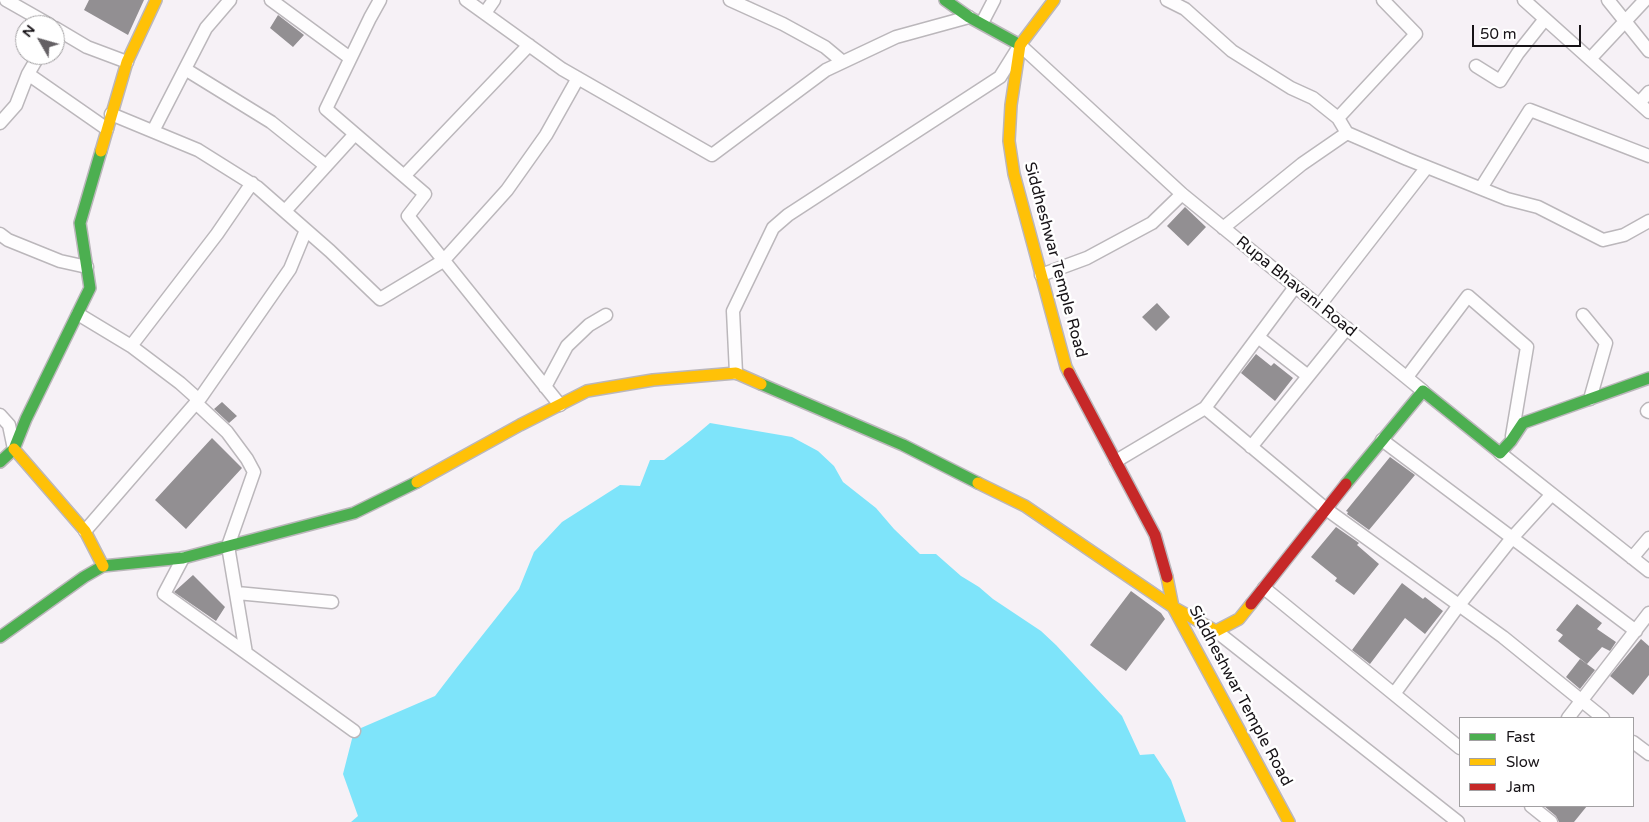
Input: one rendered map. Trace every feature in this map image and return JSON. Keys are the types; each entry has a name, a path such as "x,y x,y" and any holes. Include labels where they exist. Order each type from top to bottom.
{"main road":[{"path":"0,462 14,449 26,419 90,288 80,223 127,62 156,0"},
{"name":"Rupa Bhavani Road","path":"945,0 1020,45"},
{"path":"1020,45 1054,0"},
{"name":"Siddheshwar Temple Road","path":"1020,45 1011,106 1009,141 1014,174 1066,367 1155,535 1166,571 1173,607 1289,822"},
{"path":"0,637 84,577 103,566 184,558 354,513 428,477 520,425 587,391 653,380 736,372 903,445 1025,506 1173,607 1216,631 1239,619 1423,391"},
{"path":"1500,453 1523,423 1649,378"},
{"name":"Rupa Bhavani Road","path":"1423,391 1500,453"},
{"path":"14,449 86,531 103,566"}],"street":[{"path":"6,0 32,15"},
{"path":"153,131 206,28 230,0"},
{"path":"271,0 350,58"},
{"path":"380,0 326,109 424,194 408,216 560,405"},
{"path":"466,0 562,69 712,155 826,70 896,37 969,16"},
{"path":"485,13 494,0"},
{"path":"730,0 783,24 824,47 843,62"},
{"path":"982,23 994,0"},
{"path":"1167,0 1185,9 1232,51 1291,88 1313,98 1338,118 1347,132 1427,167 1507,198 1538,207 1603,240 1624,235 1649,221"},
{"path":"1338,118 1416,34 1382,0"},
{"path":"1524,0 1644,108 1649,92"},
{"path":"1608,0 1649,51"},
{"path":"1590,59 1644,0"},
{"path":"1476,66 1500,80 1545,18"},
{"path":"65,34 87,48 127,62"},
{"path":"404,176 529,45"},
{"path":"736,372 733,312 773,228 788,216 1000,77 1020,45"},
{"name":"Rupa Bhavani Road","path":"1020,45 1182,194 1423,391"},
{"path":"0,123 16,105 33,65"},
{"path":"185,69 271,122 326,166"},
{"path":"28,74 107,129"},
{"path":"111,114 198,150 252,183 380,299 443,261 507,190 546,135 578,78"},
{"path":"1481,188 1530,110 1649,156"},
{"path":"1223,228 1302,164 1347,132"},
{"path":"285,211 355,134"},
{"path":"1319,306 1427,167"},
{"path":"130,346 217,234 252,183"},
{"path":"1041,275 1087,258 1152,223 1182,194"},
{"path":"86,531 197,401 290,269 306,230"},
{"path":"0,234 8,240 60,261 87,267"},
{"path":"1116,461 1205,408 1296,286"},
{"path":"1407,378 1468,296 1527,347 1511,441"},
{"path":"78,314 130,346 180,382 227,432 254,472 228,546 246,653"},
{"path":"545,387 567,346 589,325 606,314"},
{"path":"1583,315 1606,343 1590,399"},
{"path":"1252,447 1347,328"},
{"path":"1258,337 1308,376"},
{"path":"1205,408 1326,509 1503,637 1602,717"},
{"path":"0,416 9,425 14,449"},
{"path":"1382,440 1636,631"},
{"name":"Rupa Bhavani Road","path":"1500,453 1649,571"},
{"path":"1394,694 1459,605 1512,538 1552,494"},
{"path":"1632,558 1649,538"},
{"path":"184,558 164,594 354,731"},
{"path":"1264,588 1459,747"},
{"path":"237,593 332,602"},
{"path":"1569,717 1649,613"},
{"path":"1216,631 1458,822"},
{"path":"1634,743 1649,754"},
{"path":"1532,807 1551,822"}],"water":[{"path":"710,423 792,437 818,451 834,466 843,482 876,508 894,529 920,554 936,554 961,576 1041,631 1122,716 1140,755 1154,754 1171,780 1186,822 351,822 358,816 343,774 354,731 435,696 519,589 534,552 562,522 620,485 640,486 650,460 664,460"}],"building":[{"path":"89,0 144,0 128,35 84,10"},
{"path":"278,15 304,35 293,47 270,28"},
{"path":"1185,207 1206,227 1188,246 1167,226"},
{"path":"1157,303 1170,317 1156,331 1142,317"},
{"path":"1256,354 1271,366 1274,363 1293,378 1275,401 1241,373"},
{"path":"222,402 237,416 229,423 214,409"},
{"path":"212,438 242,468 186,529 155,500"},
{"path":"1390,457 1415,475 1369,530 1347,514 1348,512 1346,511"},
{"path":"1336,527 1359,543 1357,545 1379,564 1354,595 1335,581 1337,578 1311,557"},
{"path":"193,575 225,607 216,621 174,592"},
{"path":"1402,583 1443,611 1425,634 1405,618 1370,664 1352,650"},
{"path":"1131,591 1161,613 1165,619 1126,671 1090,645"},
{"path":"1577,604 1602,623 1597,629 1616,642 1610,651 1602,647 1587,664 1558,641 1563,635 1556,630"},
{"path":"1641,639 1649,646 1649,675 1633,695 1610,676"},
{"path":"1580,659 1595,670 1580,689 1566,677"},
{"path":"1545,807 1586,807 1574,822 1559,822 1556,816"}],"traffic: fast":[{"path":"945,0 969,17 1020,45"},
{"path":"0,462 14,449 26,419 90,288 80,223 101,151"},
{"path":"1346,484 1423,391 1500,453 1523,423 1649,378"},
{"path":"761,384 903,445 978,483"},
{"path":"0,637 84,577 103,566 183,558 354,513 417,482"}],"traffic: slow":[{"path":"101,151 127,62 156,0"},
{"path":"1054,0 1020,45 1011,105 1009,141 1014,174 1069,373"},
{"path":"417,482 520,425 587,391 653,380 736,373 761,384"},
{"path":"14,449 85,531 103,566"},
{"path":"978,483 1025,506 1173,607 1216,631 1239,619 1251,604"},
{"path":"1167,577 1173,607 1289,822"}],"traffic: jam":[{"path":"1069,373 1155,535 1167,577"},
{"path":"1251,604 1346,484"}]}
